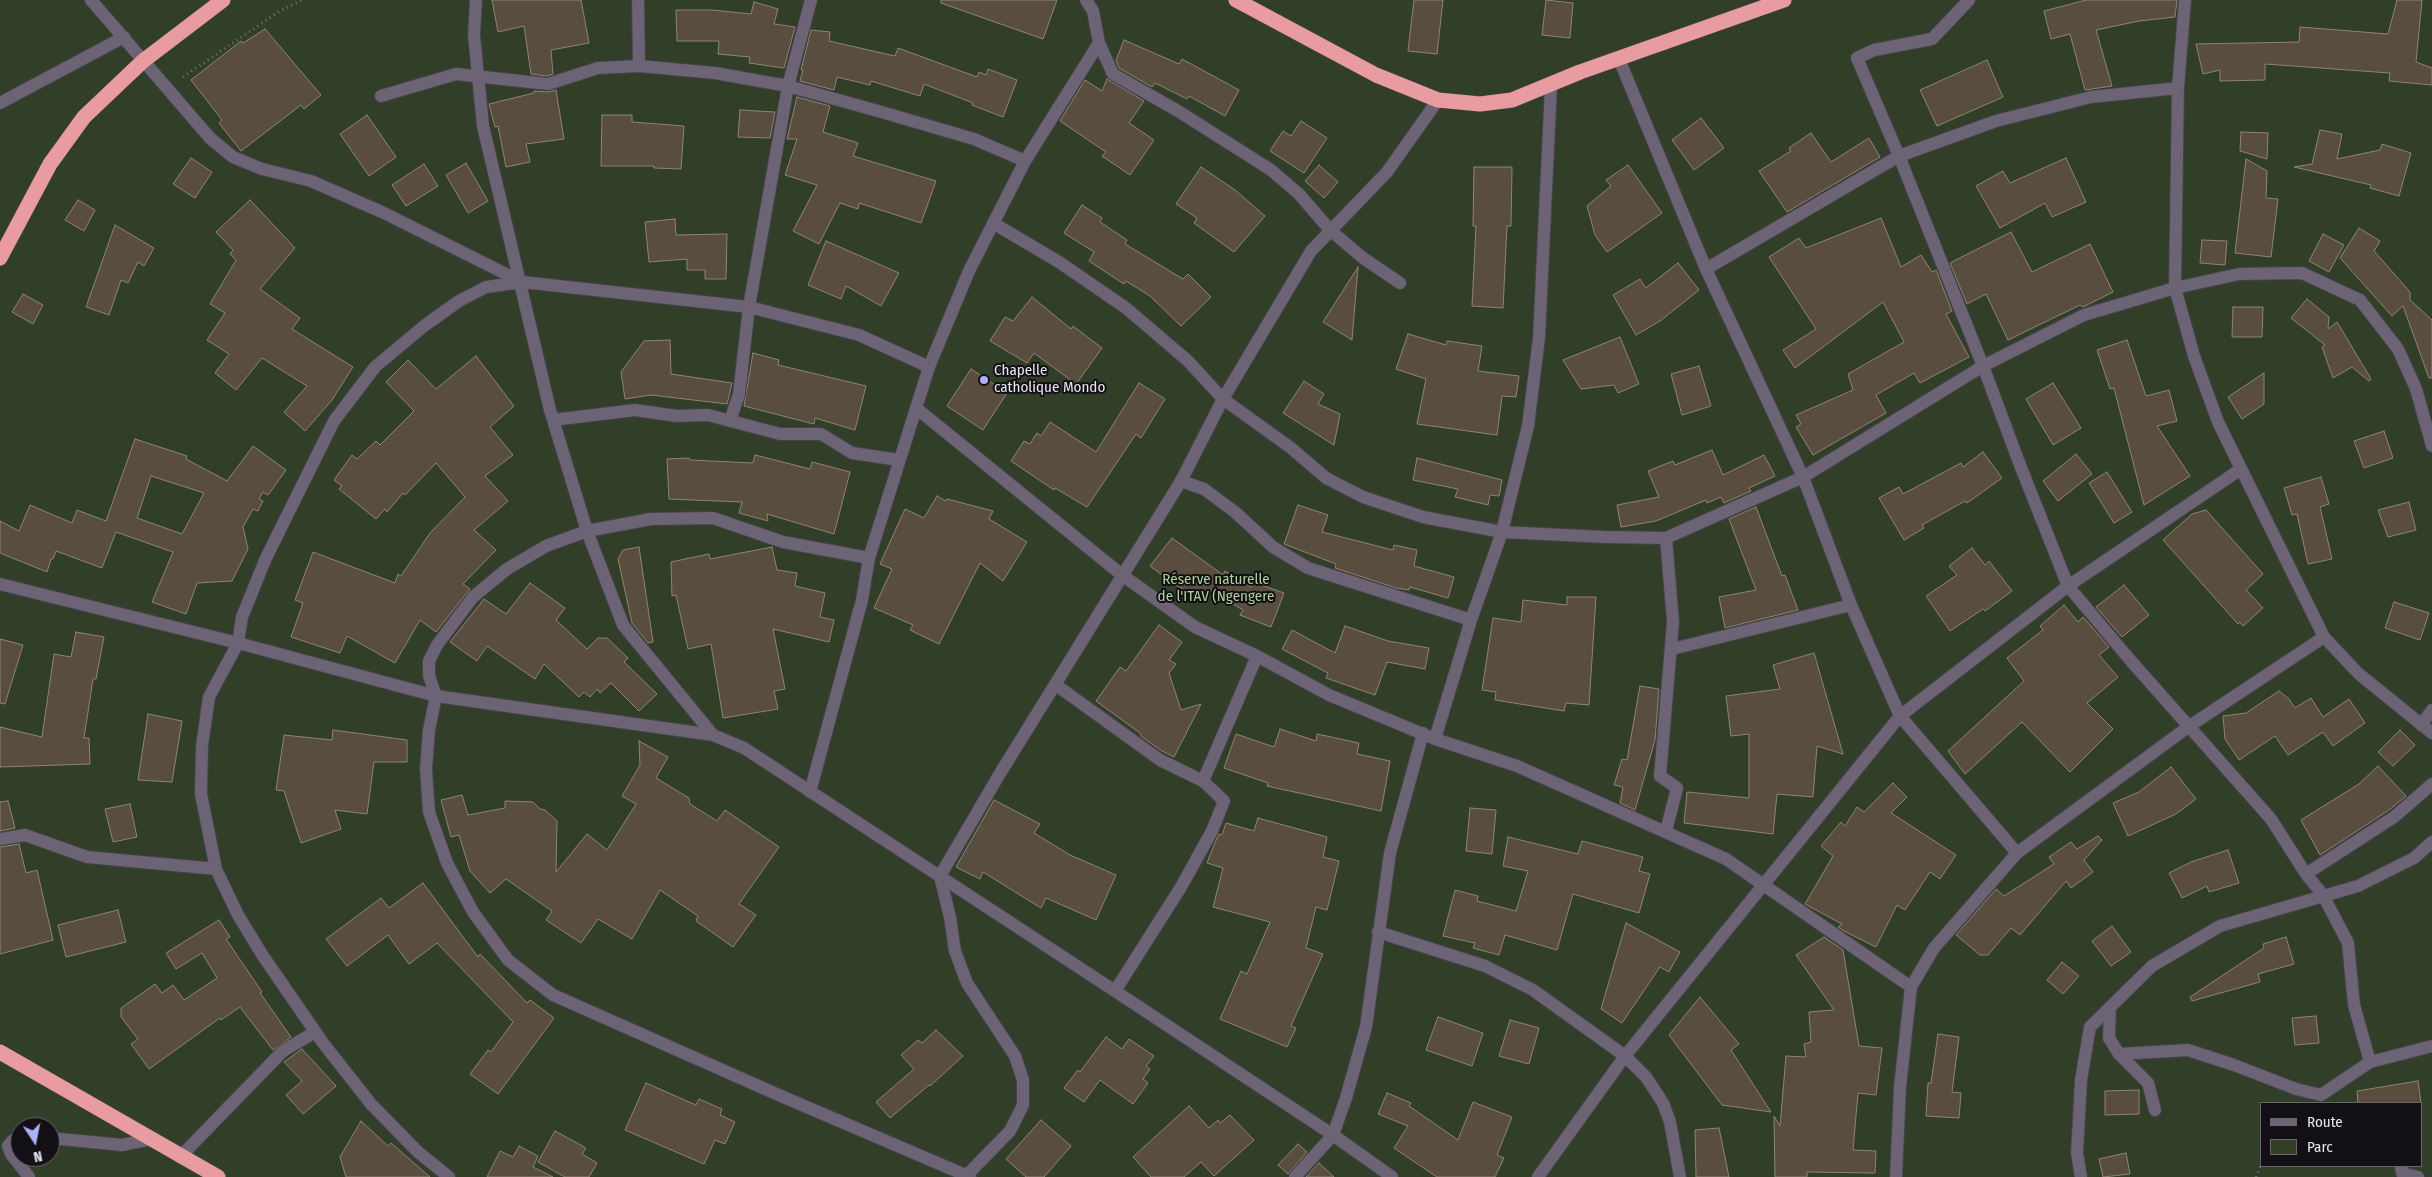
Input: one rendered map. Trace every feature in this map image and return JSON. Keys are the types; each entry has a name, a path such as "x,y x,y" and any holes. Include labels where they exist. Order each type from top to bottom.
{"highway":[{"path":"0,258 50,164 84,117 143,61 223,0"},
{"path":"1236,0 1376,75 1438,100 1480,104 1512,100 1551,86 1580,72 1784,0"},
{"path":"0,1052 218,1177"}],"street":[{"path":"92,0 210,138 232,157 262,169 311,181 384,213 522,282"},
{"path":"476,0 474,35 483,126 522,282 553,420 587,531 624,625 713,735"},
{"path":"638,0 639,66"},
{"path":"730,421 739,394 749,307 788,86 811,0"},
{"path":"1086,0 1094,11 1099,43 1114,74 1178,111 1271,170 1299,194 1330,230 1363,258 1400,283"},
{"path":"1969,0 1932,39 1874,50 1857,58 1899,156 1983,366 2068,586 2188,727 2271,819 2306,874 2323,894 2348,943 2354,1005 2370,1062"},
{"path":"2185,0 2178,88 2175,288 2194,356 2218,422 2324,637 2359,674 2432,732"},
{"path":"0,103 124,37"},
{"path":"810,792 862,600 869,558 929,366 969,271 1025,162 1099,43"},
{"path":"1618,59 1706,270 1803,477 1851,605 1900,716 2017,854"},
{"path":"381,96 456,74 548,84 598,68 639,66 715,73 788,86 974,139 1025,162"},
{"path":"1435,739 1471,620 1502,532 1528,426 1539,338 1551,86"},
{"path":"1706,270 1899,156 1996,121 2091,97 2178,88"},
{"path":"869,558 782,542 713,518 651,519 587,531 546,546 507,569 473,597 437,645 429,661 429,676 436,696 428,730 426,769 429,812 446,863 473,912 508,960 553,995 967,1176 1010,1131 1023,1105 1023,1080 1015,1056 967,983 954,951 950,917 940,876 1181,481 1223,399 1311,251 1386,172 1438,100"},
{"path":"993,224 1059,262 1126,308 1188,360 1223,399 1291,448 1326,478 1363,497 1423,517 1502,532 1666,538 1803,477 1983,366 2084,315 2175,288 2239,274 2302,273 2360,300 2398,349 2416,389 2432,446"},
{"path":"449,1177 418,1152 371,1104 315,1032 263,956 238,914 216,869 201,794 202,746 209,697 238,643 242,617 266,558 334,422 374,367 424,326 459,301 486,287 522,282 749,307 859,335 929,366"},
{"path":"916,408 1122,576 1195,627 1258,656 1329,695 1423,732 1435,739 1517,766 1726,859 1911,986"},
{"path":"553,420 635,410 677,416 708,414 780,434 821,434 852,453 899,460"},
{"path":"1538,1177 1625,1056 1900,716 2068,586 2241,469"},
{"path":"1181,481 1204,489 1235,512 1273,547 1308,568 1471,620"},
{"path":"1666,538 1673,622 1660,776 1677,788 1666,831"},
{"path":"0,584 238,643 436,696 713,735 744,748 1116,991 1332,1134 1392,1177"},
{"path":"1672,649 1851,605"},
{"path":"1896,1177 1900,1087 1911,986 1934,948 2017,854 2188,727 2324,637"},
{"path":"1203,781 1258,656"},
{"path":"1056,685 1160,760 1203,781 1224,801 1212,831 1181,887 1116,991"},
{"path":"2421,725 2432,710"},
{"path":"1294,1177 1332,1134 1346,1098 1366,1027 1390,853 1413,778 1423,732"},
{"path":"2306,874 2394,817 2432,784"},
{"path":"0,839 25,835 88,857 216,869"},
{"path":"2081,1177 2077,1154 2081,1080 2090,1027 2152,966 2220,926 2323,894 2358,886 2414,858 2432,842"},
{"path":"1378,932 1485,966 1533,990 1625,1056 1646,1077 1663,1103 1670,1122 1680,1177"},
{"path":"2110,1008 2109,1038 2119,1054 2148,1083 2155,1110"},
{"path":"182,1156 282,1051 315,1032"},
{"path":"2119,1054 2188,1050 2234,1064 2296,1090 2323,1099 2370,1062 2432,1046"},
{"path":"60,1139 122,1146 152,1139"},
{"path":"21,1167 29,1177"},
{"path":"2401,1167 2402,1173 2418,1177"}],"path":[{"path":"167,88 280,10 302,0"}],"green space":[{"name":"Réserve naturelle de l'ITAV (Ngengere","path":"0,0 2432,0 2432,1177 0,1177"}],"building":[{"path":"492,0 581,0 589,43 551,50 553,74 547,76 531,74 524,26 498,32"},
{"path":"941,0 1057,0 1043,39 941,3"},
{"path":"1414,0 1443,0 1437,54 1408,51"},
{"path":"1546,0 1573,3 1570,38 1542,35"},
{"path":"2086,0 2177,0 2175,17 2139,21 2096,30 2112,86 2085,90 2070,34 2051,39 2044,11"},
{"path":"2397,0 2422,0 2416,62 2432,68 2432,85 2389,81 2390,73 2265,64 2265,80 2220,81 2220,70 2203,74 2196,44 2299,42 2300,27 2388,34"},
{"path":"754,2 778,9 774,24 795,27 784,68 749,63 750,57 718,54 719,41 677,41 676,10 712,10 751,14"},
{"path":"265,29 321,95 304,109 301,105 241,151 219,123 222,120 191,80 241,41 243,43"},
{"path":"811,30 830,32 829,41 895,56 898,48 977,77 979,72 986,75 988,69 1017,80 1003,117 924,84 920,96 871,81 870,85 837,77 834,90 800,81"},
{"path":"1124,40 1179,64 1182,59 1239,90 1225,116 1189,96 1187,99 1155,83 1152,87 1119,68 1116,60"},
{"path":"1987,60 2003,97 1937,126 1920,90"},
{"path":"1107,79 1144,101 1129,123 1154,140 1130,175 1102,156 1106,152 1060,121 1085,80 1102,91"},
{"path":"556,90 564,139 526,144 530,162 506,167 498,126 495,127 489,104 534,93 534,91 548,92"},
{"path":"797,97 830,106 823,132 858,143 853,156 936,181 921,223 859,203 858,209 840,203 819,244 793,231 817,185 785,175 797,139 787,139"},
{"path":"740,110 775,112 770,138 738,137"},
{"path":"367,115 396,157 369,176 340,134"},
{"path":"602,115 632,115 632,122 684,126 681,169 654,168 654,166 601,166"},
{"path":"1701,118 1724,148 1694,170 1672,140"},
{"path":"1301,121 1327,138 1304,173 1270,151 1283,131 1291,136"},
{"path":"2320,130 2342,134 2337,159 2380,150 2382,144 2411,153 2399,196 2370,188 2371,185 2294,167 2312,164"},
{"path":"2241,132 2268,133 2267,159 2240,151"},
{"path":"1811,133 1831,162 1869,138 1880,157 1787,212 1759,171 1791,151 1789,148"},
{"path":"191,158 212,172 195,198 173,184"},
{"path":"2066,158 2086,202 2052,217 2045,203 2000,228 1976,186 2003,171 2010,183"},
{"path":"2246,159 2267,171 2266,198 2278,199 2271,257 2235,253"},
{"path":"466,163 488,201 468,213 446,175"},
{"path":"424,164 438,186 406,206 392,185"},
{"path":"1319,165 1338,182 1324,198 1305,181"},
{"path":"1628,165 1662,213 1607,252 1595,235 1587,206 1611,186 1606,180"},
{"path":"1201,167 1235,190 1265,216 1234,252 1194,223 1197,218 1176,204"},
{"path":"1474,167 1512,167 1511,226 1507,226 1503,308 1472,306 1476,226 1473,226"},
{"path":"78,200 95,210 84,231 65,220"},
{"path":"250,200 295,248 260,289 300,318 292,329 353,367 332,400 305,431 284,412 307,386 262,358 236,390 215,373 229,354 207,340 225,313 210,304 236,260 230,254 233,250 216,232"},
{"path":"1082,205 1102,218 1100,222 1127,240 1125,244 1183,279 1188,274 1211,297 1181,326 1150,296 1126,281 1124,284 1089,261 1094,252 1064,233"},
{"path":"1881,218 1901,267 1921,255 1932,272 1936,270 1952,311 1946,314 1969,357 1920,383 1914,373 1876,395 1886,413 1813,455 1796,427 1801,424 1796,415 1853,390 1848,374 1904,342 1883,302 1795,368 1783,350 1816,329 1769,257 1799,238 1806,248"},
{"path":"675,219 676,235 727,234 726,279 705,279 705,270 687,270 687,259 649,262 645,222"},
{"path":"115,225 154,248 144,266 138,262 128,283 121,280 109,315 86,307"},
{"path":"2359,228 2380,241 2374,251 2410,292 2410,300 2432,320 2432,378 2429,378 2403,306 2392,316 2340,258"},
{"path":"2011,232 2032,272 2090,244 2113,292 2083,307 2080,305 2008,340 1986,294 1967,304 1950,263"},
{"path":"2323,234 2344,245 2329,272 2309,261"},
{"path":"2202,240 2227,241 2225,265 2200,263"},
{"path":"826,241 899,273 881,306 846,286 841,299 808,285"},
{"path":"1678,263 1699,290 1660,321 1636,335 1613,295 1640,279 1646,288"},
{"path":"1358,267 1352,340 1323,322"},
{"path":"23,294 43,305 33,324 12,312"},
{"path":"1032,297 1071,329 1073,326 1102,348 1076,384 1034,353 1027,363 990,341 1005,317 1013,321"},
{"path":"2307,299 2329,317 2328,329 2337,322 2371,379 2369,381 2352,367 2333,378 2322,347 2325,345 2291,318"},
{"path":"2233,307 2263,307 2262,337 2232,337"},
{"path":"1408,334 1446,345 1447,341 1482,346 1478,371 1519,376 1516,397 1502,396 1497,435 1417,424 1426,379 1396,369"},
{"path":"1620,337 1639,384 1618,393 1614,385 1581,389 1563,360"},
{"path":"670,340 671,374 732,383 727,404 651,395 625,399 621,372 644,341"},
{"path":"2127,340 2146,396 2169,390 2177,421 2157,426 2190,476 2144,505 2114,388 2110,389 2097,350"},
{"path":"753,353 779,360 778,365 866,386 855,430 815,418 814,424 744,406"},
{"path":"476,356 514,406 490,427 513,455 485,476 508,501 474,530 496,550 463,584 470,589 436,632 420,620 395,663 347,636 340,653 291,637 303,603 295,600 313,552 395,583 398,574 401,576 430,533 465,497 436,463 405,495 403,493 387,512 385,509 376,519 339,489 342,486 334,480 352,455 357,459 376,441 380,445 414,411 386,382 408,360 436,389"},
{"path":"1699,366 1711,406 1682,415 1671,374"},
{"path":"971,369 1007,393 983,430 947,406"},
{"path":"2264,373 2264,404 2242,419 2228,397"},
{"path":"1304,381 1324,394 1318,404 1340,414 1334,445 1283,413"},
{"path":"1139,383 1165,399 1141,438 1136,434 1087,507 1055,488 1054,490 1011,461 1024,441 1030,444 1037,433 1041,436 1050,422 1096,452"},
{"path":"2053,383 2081,428 2053,445 2026,399"},
{"path":"2384,431 2393,458 2364,468 2354,441"},
{"path":"135,439 187,456 186,459 227,481 253,446 286,470 268,495 263,492 259,499 263,501 258,511 253,509 243,527 248,549 232,581 197,583 186,614 152,602 173,552 116,532 102,568 56,551 47,572 0,553 0,521 19,531 30,505 72,523 77,510 106,521","holes":["151,476 204,493 182,534 137,518"]},
{"path":"1712,450 1723,475 1764,455 1775,476 1749,488 1751,491 1724,503 1721,497 1707,503 1706,500 1656,521 1621,527 1617,505 1659,497 1648,471 1673,461 1675,465"},
{"path":"1983,452 2002,478 1967,503 1965,501 1922,525 1924,528 1904,540 1879,498 1899,487 1903,494 1961,463 1963,467"},
{"path":"2076,454 2092,474 2058,501 2043,481"},
{"path":"755,455 810,469 812,462 850,472 834,534 767,514 768,521 739,513 742,502 669,499 667,459 689,458 690,460 753,463"},
{"path":"1417,458 1502,480 1499,496 1490,495 1488,505 1455,497 1458,489 1413,480"},
{"path":"2107,472 2132,512 2114,523 2089,483"},
{"path":"2321,477 2329,504 2320,507 2332,559 2308,564 2297,514 2292,515 2284,488"},
{"path":"937,496 946,501 947,499 993,511 989,519 1027,542 1003,581 980,563 939,644 910,630 913,625 874,608 892,569 880,564 905,509 924,518"},
{"path":"2409,502 2416,530 2388,537 2378,510"},
{"path":"1298,505 1328,515 1322,532 1393,550 1394,545 1417,550 1414,566 1454,577 1448,598 1410,587 1409,590 1396,588 1335,568 1336,564 1284,544"},
{"path":"1756,507 1782,576 1785,575 1798,610 1725,628 1719,597 1756,590 1729,519"},
{"path":"2206,510 2263,574 2246,590 2263,608 2243,626 2240,622 2238,624 2163,540 2192,514"},
{"path":"1172,538 1223,575 1225,571 1251,587 1253,582 1284,593 1271,627 1240,615 1243,610 1210,590 1204,601 1174,584 1150,566"},
{"path":"639,547 653,642 648,643 632,623 618,559 623,550"},
{"path":"772,547 777,570 797,573 795,586 825,593 820,617 834,620 829,642 773,629 785,689 774,691 778,709 723,718 711,644 688,649 676,595 672,596 671,562 709,554 710,559"},
{"path":"1972,548 1985,565 1989,561 2012,591 1985,611 1983,609 1950,631 1926,596 1957,575 1949,566"},
{"path":"530,583 565,608 556,620 587,649 598,638 607,638 628,658 624,662 657,694 639,711 611,683 600,693 597,689 590,697 584,692 579,697 544,664 535,679 487,646 477,661 450,642 484,599 506,614"},
{"path":"2124,585 2149,615 2122,637 2096,607"},
{"path":"1567,597 1596,597 1589,705 1566,703 1564,711 1495,700 1496,692 1482,690 1493,618 1521,622 1523,600 1567,605"},
{"path":"2394,602 2429,613 2420,640 2385,628"},
{"path":"2064,605 2078,622 2083,617 2109,647 2099,655 2118,677 2087,703 2113,729 2070,772 2022,722 1965,774 1948,751 2024,681 2007,658 2043,630 2040,626"},
{"path":"1159,625 1182,642 1169,660 1176,664 1169,673 1181,710 1201,704 1174,757 1142,737 1140,733 1096,701 1120,667 1126,671"},
{"path":"1345,626 1388,641 1429,648 1425,669 1387,662 1375,695 1326,678 1328,673 1282,649 1292,630 1335,653"},
{"path":"76,632 104,637 96,679 93,679 84,738 89,738 90,764 0,767 0,727 42,737 54,654 71,657"},
{"path":"0,639 23,645 5,704 0,703"},
{"path":"1814,653 1843,754 1817,746 1813,797 1777,794 1773,834 1684,823 1687,792 1749,798 1749,734 1731,736 1726,696 1780,689 1773,665"},
{"path":"1640,686 1659,689 1655,740 1635,810 1620,803 1623,787 1614,785 1622,759 1627,760"},
{"path":"2279,691 2289,699 2295,708 2311,698 2323,717 2349,699 2365,723 2333,746 2323,732 2288,755 2275,736 2239,760 2225,739 2223,716 2246,713"},
{"path":"148,714 182,721 172,782 138,780"},
{"path":"1280,729 1316,741 1317,734 1359,743 1357,754 1390,761 1381,811 1267,786 1268,783 1224,768 1236,734 1274,747"},
{"path":"333,730 407,740 407,762 374,762 367,814 335,810 341,829 301,843 284,791 276,790 284,735 332,740"},
{"path":"2400,730 2415,745 2393,766 2378,752"},
{"path":"639,741 668,757 656,778 689,798 690,804 717,821 725,810 779,847 739,904 756,915 733,947 696,921 698,916 660,890 632,939 598,919 581,943 546,920 552,911 506,879 490,893 470,871 459,835 451,837 441,800 462,795 468,815 505,808 505,801 533,802 540,809 545,810 557,821 556,872 587,834 607,850 636,804 622,796 640,765"},
{"path":"2378,766 2406,796 2389,810 2320,855 2301,820 2359,784"},
{"path":"2171,767 2196,799 2176,814 2128,836 2113,803 2139,792"},
{"path":"1893,783 1907,797 1891,813 1956,855 1940,879 1930,872 1905,910 1897,905 1876,947 1844,931 1838,927 1842,924 1805,904 1833,856 1821,846 1841,822 1845,826 1857,807 1864,812"},
{"path":"994,800 1040,824 1034,833 1070,855 1116,875 1096,920 1046,898 1041,908 983,872 980,879 956,867"},
{"path":"8,801 15,828 0,831 0,802"},
{"path":"130,804 137,837 113,842 105,809"},
{"path":"1470,808 1496,810 1492,854 1466,851"},
{"path":"1258,818 1327,837 1323,857 1339,861 1327,910 1316,907 1306,948 1323,954 1291,1026 1296,1028 1287,1047 1220,1019 1241,971 1247,974 1270,922 1213,907 1223,868 1207,863 1219,834 1222,835 1226,823 1254,831"},
{"path":"2098,836 2102,840 2084,860 2093,872 2071,888 2066,881 2020,935 2011,928 1988,955 1980,955 1956,935 1996,889 2004,896 2054,864 2049,857 2071,842 2077,849"},
{"path":"1508,837 1578,854 1582,841 1643,857 1639,871 1650,874 1639,913 1573,894 1557,950 1505,935 1499,955 1473,948 1475,943 1443,936 1455,890 1478,896 1477,901 1516,911 1528,871 1503,866"},
{"path":"19,844 26,873 37,870 53,940 0,954 0,847"},
{"path":"2228,850 2239,883 2209,892 2207,886 2182,898 2169,873 2191,862"},
{"path":"423,883 478,957 480,954 527,1003 530,1000 554,1018 498,1094 470,1074 488,1050 491,1052 513,1022 437,943 409,964 388,935 347,966 326,939 381,898 389,908"},
{"path":"118,910 126,942 66,957 58,925"},
{"path":"219,920 230,937 226,939 262,992 260,993 291,1037 273,1050 240,1007 221,1020 220,1018 149,1069 131,1044 138,1039 121,1017 121,1008 155,984 162,993 173,985 184,1000 217,978 202,953 176,969 166,953"},
{"path":"1626,923 1680,952 1669,972 1660,967 1622,1023 1601,1009"},
{"path":"2112,926 2131,952 2111,966 2092,941"},
{"path":"1824,937 1843,950 1859,1046 1882,1048 1876,1095 1858,1093 1853,1150 1876,1151 1875,1173 1807,1172 1807,1177 1775,1177 1774,1116 1780,1126 1786,1056 1806,1057 1804,1044 1811,1042 1809,1012 1834,1010 1796,955"},
{"path":"2286,937 2294,964 2258,974 2260,982 2192,1001 2190,997 2264,948 2263,944"},
{"path":"2062,962 2079,976 2063,994 2047,980"},
{"path":"1700,997 1739,1044 1731,1050 1771,1112 1722,1105 1669,1035"},
{"path":"2316,1016 2319,1043 2295,1045 2292,1018"},
{"path":"1438,1017 1483,1033 1472,1066 1426,1050"},
{"path":"1510,1020 1539,1028 1529,1064 1499,1056"},
{"path":"936,1030 963,1056 930,1086 890,1118 876,1102 914,1069 901,1055 918,1040 922,1043"},
{"path":"1938,1034 1959,1037 1952,1092 1961,1093 1959,1118 1926,1116 1928,1083 1931,1083"},
{"path":"1106,1037 1122,1049 1129,1039 1154,1056 1146,1066 1150,1069 1143,1079 1148,1083 1133,1104 1100,1080 1084,1102 1064,1088 1078,1070 1080,1072"},
{"path":"302,1049 336,1086 303,1114 286,1095 302,1081 284,1062"},
{"path":"2418,1081 2421,1102 2358,1102 2357,1091"},
{"path":"646,1083 696,1105 699,1099 722,1109 720,1115 735,1122 725,1144 715,1140 704,1164 625,1130"},
{"path":"2139,1090 2139,1114 2105,1115 2105,1091"},
{"path":"1387,1093 1411,1103 1409,1106 1458,1140 1473,1102 1512,1117 1497,1155 1504,1158 1495,1177 1437,1177 1394,1148 1408,1126 1378,1114"},
{"path":"1189,1106 1209,1128 1218,1120 1220,1123 1230,1115 1254,1140 1214,1176 1201,1162 1184,1177 1151,1177 1133,1157"},
{"path":"1041,1120 1071,1146 1044,1177 1026,1177 1006,1159"},
{"path":"361,1121 388,1146 391,1143 430,1177 346,1177 340,1157"},
{"path":"1719,1128 1729,1177 1696,1177 1695,1130"},
{"path":"555,1131 586,1148 582,1154 597,1163 589,1177 565,1177 538,1162"},
{"path":"1298,1144 1307,1152 1288,1174 1278,1165"},
{"path":"519,1146 538,1156 533,1167 553,1177 487,1177 500,1151 513,1157"},
{"path":"2126,1153 2130,1174 2103,1177 2099,1159"},
{"path":"1319,1163 1334,1177 1306,1177"}],"place":[{"name":"Chapelle catholique Mondo","path":"984,380"}]}
